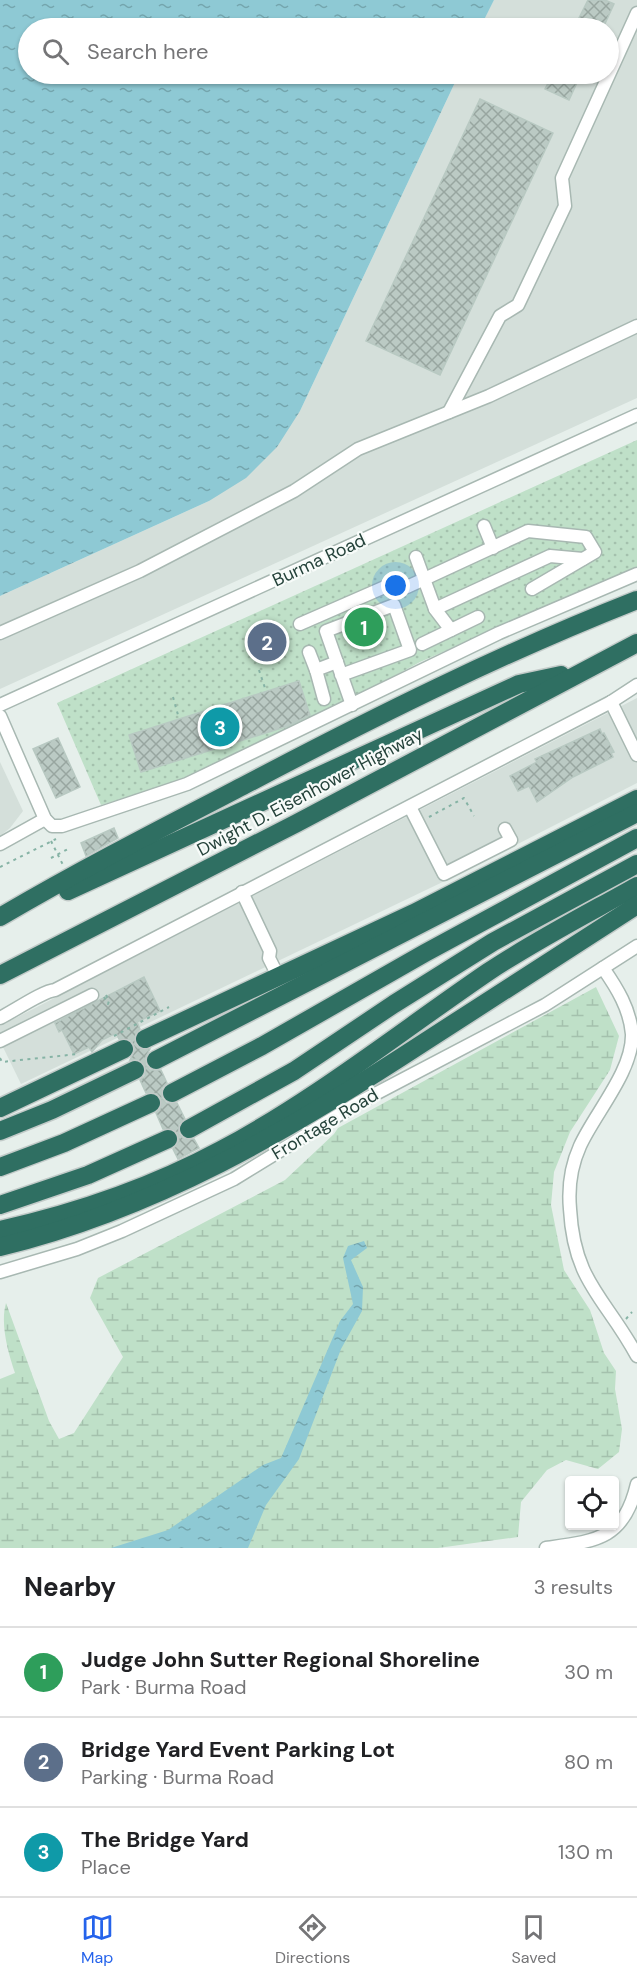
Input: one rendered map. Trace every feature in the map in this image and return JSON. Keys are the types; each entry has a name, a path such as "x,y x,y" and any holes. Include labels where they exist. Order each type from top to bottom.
{"highway":[{"path":"0,917 109,855 365,722 480,667 637,600"},
{"name":"Dwight D. Eisenhower Highway","path":"0,975 318,812 637,643"},
{"path":"0,923 519,684 581,672"},
{"path":"145,1039 422,909 637,798"},
{"path":"156,1060 637,813"},
{"path":"172,1093 256,1050 425,953 637,838"},
{"path":"189,1129 294,1071 402,998 493,942 633,866"},
{"path":"0,1230 56,1216 132,1191 223,1149 309,1096 509,959 637,886"},
{"path":"0,1247 57,1231 136,1203 252,1149 339,1098 637,905"},
{"path":"0,1108 118,1043"},
{"path":"0,1131 135,1070"},
{"path":"0,1167 64,1143 151,1103"},
{"path":"0,1205 88,1175 168,1139"}],"street":[{"path":"619,53 637,13"},
{"path":"449,412 500,316 518,305 565,206 562,178 605,84"},
{"path":"0,633 140,571 294,491 358,449 489,396 637,326"},
{"name":"Burma Road","path":"0,705 637,415"},
{"path":"484,526 493,548"},
{"path":"300,624 387,586 407,587 528,531 586,537 595,552 532,589"},
{"path":"435,609 550,556 583,559"},
{"path":"416,557 435,609 451,630"},
{"path":"0,716 45,819 52,826 62,826 187,784 499,633 637,574"},
{"path":"341,675 410,650 394,605 326,631 341,675 352,705"},
{"path":"422,644 478,617"},
{"path":"309,652 324,699"},
{"path":"316,670 337,662"},
{"path":"0,1018 33,1001 38,996 55,990 410,807 610,702 637,685"},
{"path":"610,702 623,701 637,694"},
{"path":"610,702 637,754"},
{"path":"410,807 444,874 511,840 505,829"},
{"path":"0,844 45,819"},
{"path":"242,892 270,951 269,958 278,976"},
{"name":"Frontage Road","path":"0,1272 122,1231 234,1179 358,1103 532,1012 637,946"},
{"path":"603,968 626,1008 631,1043 620,1074 577,1152 571,1177 570,1207 575,1247 583,1272 596,1297 637,1356"},
{"path":"0,1041 92,995"},
{"path":"546,1548 576,1544 613,1531 628,1511 637,1484"}],"path":[{"path":"259,670 265,687"},
{"path":"173,698 178,715"},
{"path":"426,818 464,798 474,816"},
{"path":"51,841 63,865"},
{"path":"51,858 68,849"},
{"path":"106,996 109,1001"},
{"path":"118,1043 169,1007"},
{"path":"0,1058 1,1062 83,1054"}],"shaded area":[{"path":"494,0 637,0 637,398 0,689 0,596 209,501 300,411 454,84 619,84 619,18 485,18"},
{"path":"637,698 637,783 451,878 21,1084 0,1041 0,1026"},
{"path":"0,762 23,811 10,828 0,836"}],"green space":[{"path":"637,440 637,567 420,662 332,710 184,780 101,805 57,703"},
{"path":"596,987 619,1036 610,1070 570,1132 554,1172 551,1205 564,1270 590,1310 604,1353 616,1371 615,1389 622,1429 619,1452 598,1469 566,1460 547,1470 521,1502 518,1537 438,1548 0,1548 0,1379 15,1373 4,1329 6,1303 49,1421 59,1439 74,1433 123,1357 90,1298 98,1278 285,1180 338,1128"}],"water":[{"path":"0,0 494,0 485,18 18,18 18,84 454,84 300,411 277,447 246,478 209,501 0,596"},
{"path":"364,1241 367,1248 351,1260 363,1287 362,1311 341,1349 299,1459 266,1505 248,1548 111,1548 168,1530 263,1465 281,1458 340,1321 353,1304 343,1258 348,1246"}],"building":[{"path":"588,0 605,0 614,4 608,18 579,18"},
{"path":"548,84 576,84 569,100 545,89"},
{"path":"480,99 553,133 440,375 366,341"},
{"path":"299,681 310,715 288,726 141,772 129,735"},
{"path":"600,729 614,752 611,753 613,757 573,777 537,802 529,786 518,791 510,776 537,762 535,759"},
{"path":"58,738 80,787 56,798 33,749"},
{"path":"114,828 118,838 86,856 81,843"},
{"path":"144,977 160,1011 137,1022 140,1029 136,1033 135,1043 139,1048 150,1049 145,1059 146,1065 150,1070 161,1070 167,1083 162,1088 162,1098 166,1103 177,1103 185,1119 179,1124 179,1134 184,1139 194,1139 199,1148 178,1159 173,1149 179,1141 178,1135 174,1130 163,1129 156,1113 160,1109 161,1099 157,1094 146,1093 140,1080 145,1076 145,1066 136,1059 130,1060 135,1049 131,1040 119,1039 116,1033 102,1040 92,1052 89,1047 74,1054 62,1030 59,1032 55,1023"}],"place":[{"name":"Judge John Sutter Regional Shoreline","path":"364,627"},
{"name":"Bridge Yard Event Parking Lot","path":"267,642"},
{"name":"The Bridge Yard","path":"220,727"}]}
